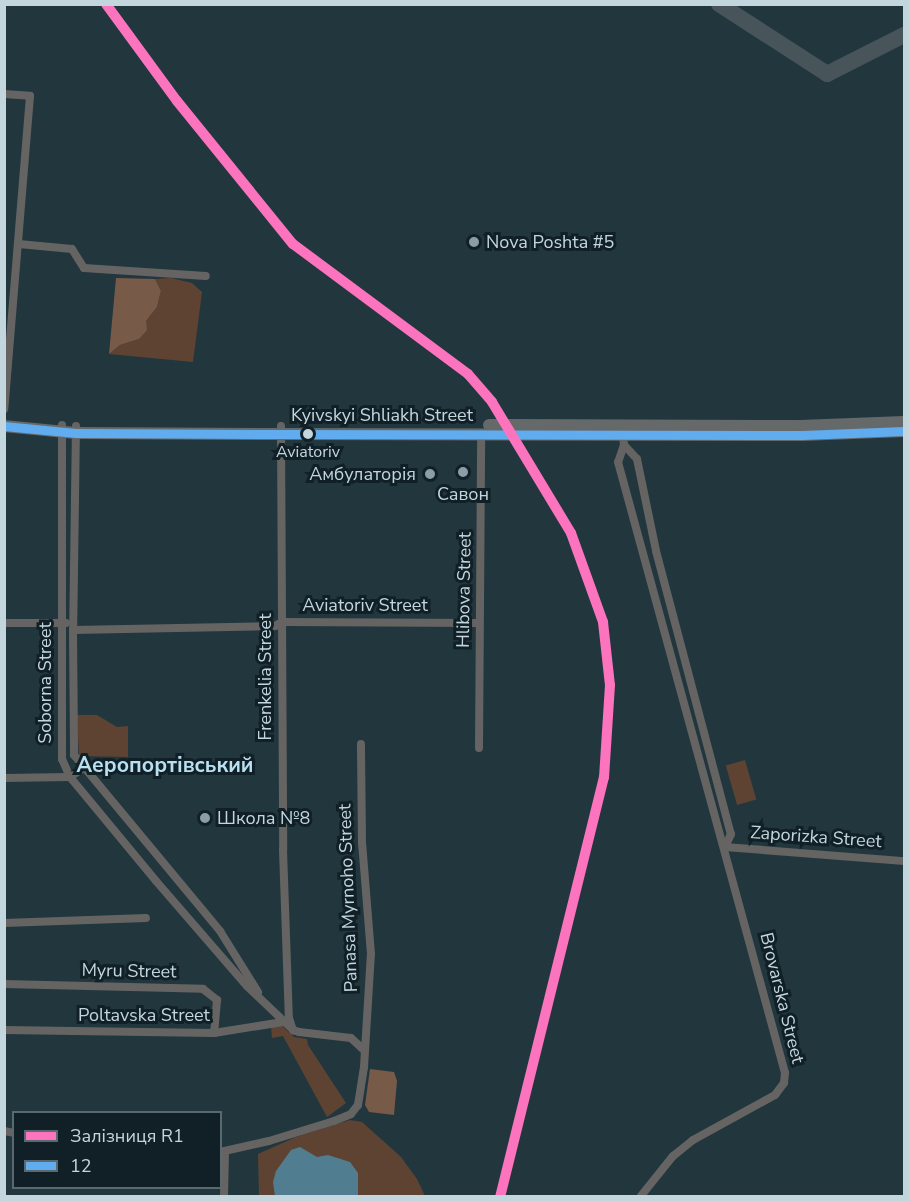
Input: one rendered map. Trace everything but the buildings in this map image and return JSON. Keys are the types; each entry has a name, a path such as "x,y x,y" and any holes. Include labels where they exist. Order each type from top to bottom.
{"highway":[{"name":"Kyivskyi Shliakh Street","path":"4,420 63,428"},
{"name":"Kyivskyi Shliakh Street","path":"4,426 76,429 623,435 904,422"},
{"name":"Kyivskyi Shliakh Street","path":"281,430 623,435 801,435 904,431"}],"street":[{"path":"4,94 30,96 4,409"},
{"path":"19,244 72,249 84,268 206,276"},
{"name":"Soborna Street","path":"63,428 62,759 70,777 156,881 270,1010 294,1030"},
{"name":"Soborna Street","path":"76,429 74,755 220,931 270,1010"},
{"name":"Frenkelia Street","path":"281,430 283,858 288,1011 294,1030"},
{"name":"Hlibova Street","path":"479,747 481,433"},
{"name":"Brovarska Street","path":"623,435 618,462 785,1073 784,1083 775,1095 686,1145 673,1156 641,1197"},
{"name":"Brovarska Street","path":"623,435 637,459 656,551 731,834 725,847"},
{"name":"Aviatoriv Street","path":"4,623 61,623 73,627 276,626 282,622 479,623"},
{"name":"Panasa Myrnoho Street","path":"223,1152 276,1139 354,1112 362,1090 371,954 362,843 361,744"},
{"path":"4,778 70,777 84,768"},
{"name":"Zaporizka Street","path":"725,847 904,861"},
{"path":"4,923 146,918"},
{"name":"Myru Street","path":"4,984 203,989 217,1000 214,1033"},
{"name":"Poltavska Street","path":"4,1030 214,1033 283,1022"},
{"path":"294,1030 306,1034 351,1038 364,1050"},
{"path":"223,1152 224,1197"}],"shaded area":[{"path":"116,278 155,279 161,291 157,307 146,321 147,330 139,339 120,345 109,354"},
{"path":"171,278 192,283 202,292 193,362 109,354 120,345 139,339 146,321 157,307 161,291 155,279"},
{"path":"77,715 97,715 117,727 128,726 128,757 79,756"},
{"path":"745,760 756,799 737,805 726,766"},
{"path":"282,1026 294,1037 307,1039 308,1045 346,1103 327,1117 283,1036 272,1038 271,1027"},
{"path":"370,1069 394,1072 397,1081 394,1115 369,1112 365,1105"},
{"path":"350,1120 362,1122 401,1157 417,1179 425,1196 259,1196 258,1154 296,1137"}],"water":[{"path":"300,1147 317,1157 328,1155 350,1162 358,1173 358,1196 275,1196 273,1182 276,1171 291,1150"}],"taxiway":[{"path":"719,4 827,74 904,35"}],"rail line":[{"name":"R1","path":"106,4 177,101 293,244 468,374 492,402 571,533 603,622 610,685 604,777 500,1196"}],"transit line":[{"name":"12","path":"4,426 76,433 802,435 904,431"}],"place":[{"name":"Nova Poshta #5","path":"474,242"},
{"name":"Aviatoriv","path":"308,434"},
{"name":"Савон","path":"463,472"},
{"name":"Амбулаторія","path":"430,474"},
{"name":"Школа №8","path":"205,818"}],"district":[{"name":"Аеропортівський","path":"165,765"}]}
